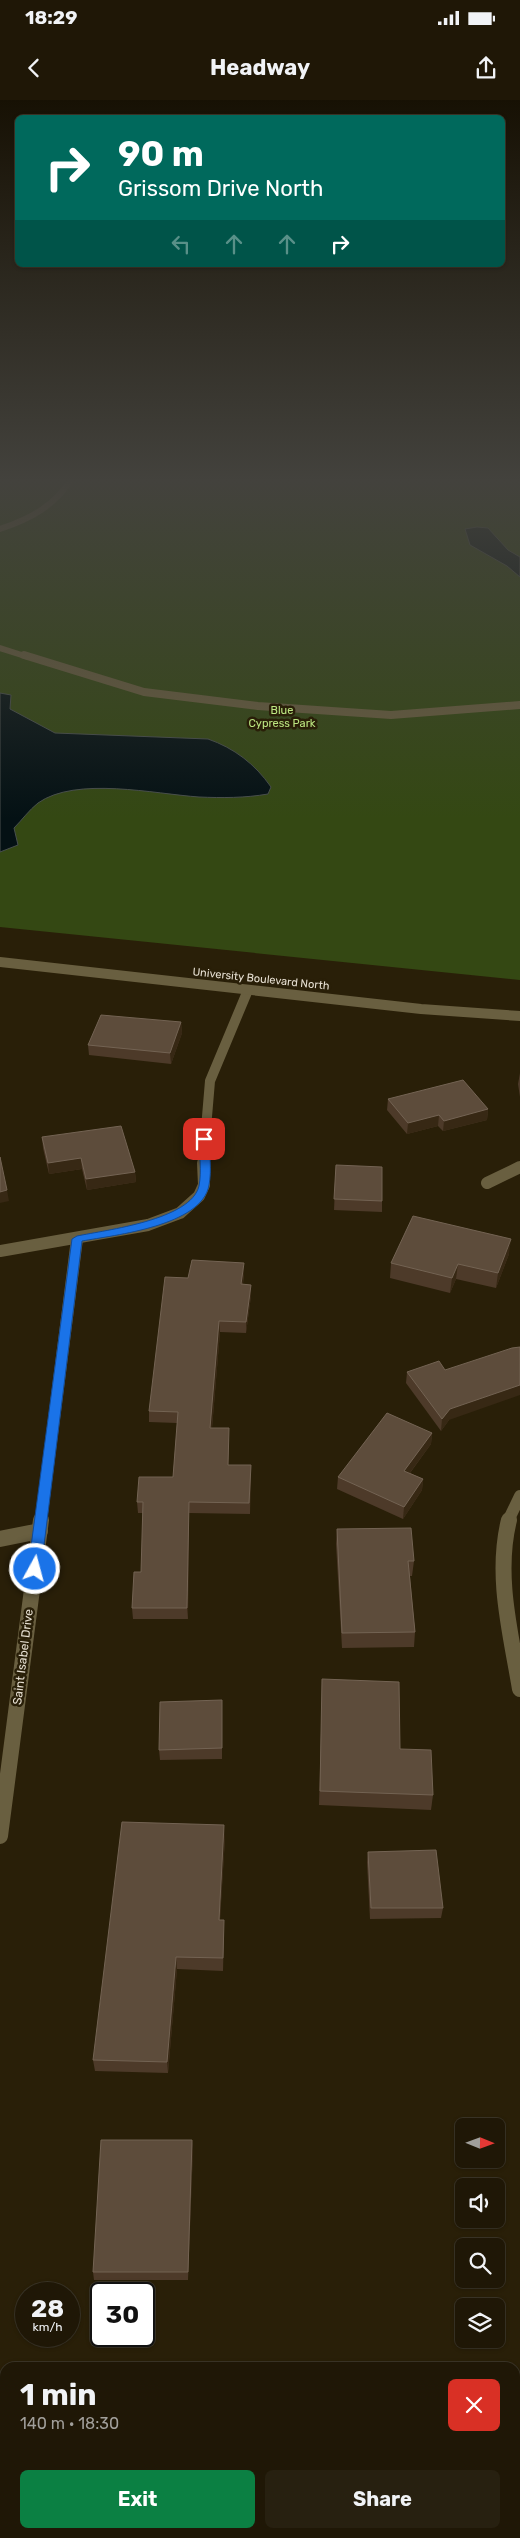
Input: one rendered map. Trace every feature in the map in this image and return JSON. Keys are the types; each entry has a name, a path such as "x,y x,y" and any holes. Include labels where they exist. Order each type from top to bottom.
{"street":[{"path":"0,648 144,692 219,702 339,713 391,714 456,712 520,705"},
{"name":"University Boulevard North","path":"0,962 421,1009 520,1016"},
{"path":"0,1251 77,1239 164,1221 180,1213 199,1196 204,1185 203,1158 210,1081 248,990"},
{"path":"487,1182 520,1167"},
{"name":"Saint Isabel Drive","path":"0,1836 77,1239"},
{"path":"520,1496 503,1532 502,1560 520,1689"},
{"path":"0,1539 40,1531"}],"green space":[{"name":"Blue Cypress Park","path":"0,592 520,592 520,980 0,927"}],"shaded area":[{"path":"0,693 11,695 10,709 55,733 208,739 227,747 251,764 271,787 268,794 225,798 139,790 94,788 73,790 54,795 38,803 14,828 18,845 0,852"}],"building":[{"path":"101,1015 181,1022 170,1053 88,1045"},
{"path":"463,1080 488,1109 444,1121 439,1115 408,1123 388,1099"},
{"path":"121,1126 135,1172 86,1179 81,1158 48,1163 42,1137"},
{"path":"0,1157 7,1190 0,1192"},
{"path":"336,1165 382,1167 382,1201 334,1199"},
{"path":"413,1216 511,1239 498,1273 458,1264 452,1278 391,1263"},
{"path":"192,1260 244,1263 241,1284 251,1285 246,1322 219,1321 210,1428 229,1428 228,1465 251,1465 249,1503 189,1502 187,1608 132,1608 134,1572 141,1572 143,1502 137,1502 139,1477 173,1477 178,1412 149,1411 165,1277 188,1278"},
{"path":"520,1347 520,1385 450,1409 442,1419 407,1372 439,1361 445,1370"},
{"path":"387,1413 432,1433 404,1471 423,1479 404,1507 338,1477"},
{"path":"411,1528 414,1561 408,1561 415,1632 342,1633 337,1529"},
{"path":"322,1679 399,1682 400,1749 431,1750 433,1795 320,1791"},
{"path":"222,1700 222,1748 159,1750 160,1702"},
{"path":"122,1822 224,1825 219,1920 224,1920 223,1958 176,1957 167,2062 93,2060"},
{"path":"436,1850 443,1908 371,1908 368,1852"},
{"path":"101,2140 192,2140 188,2272 93,2272"}],"route":[{"path":"35,1569 77,1239 164,1221 180,1213 199,1196 204,1185 204,1139"}]}
